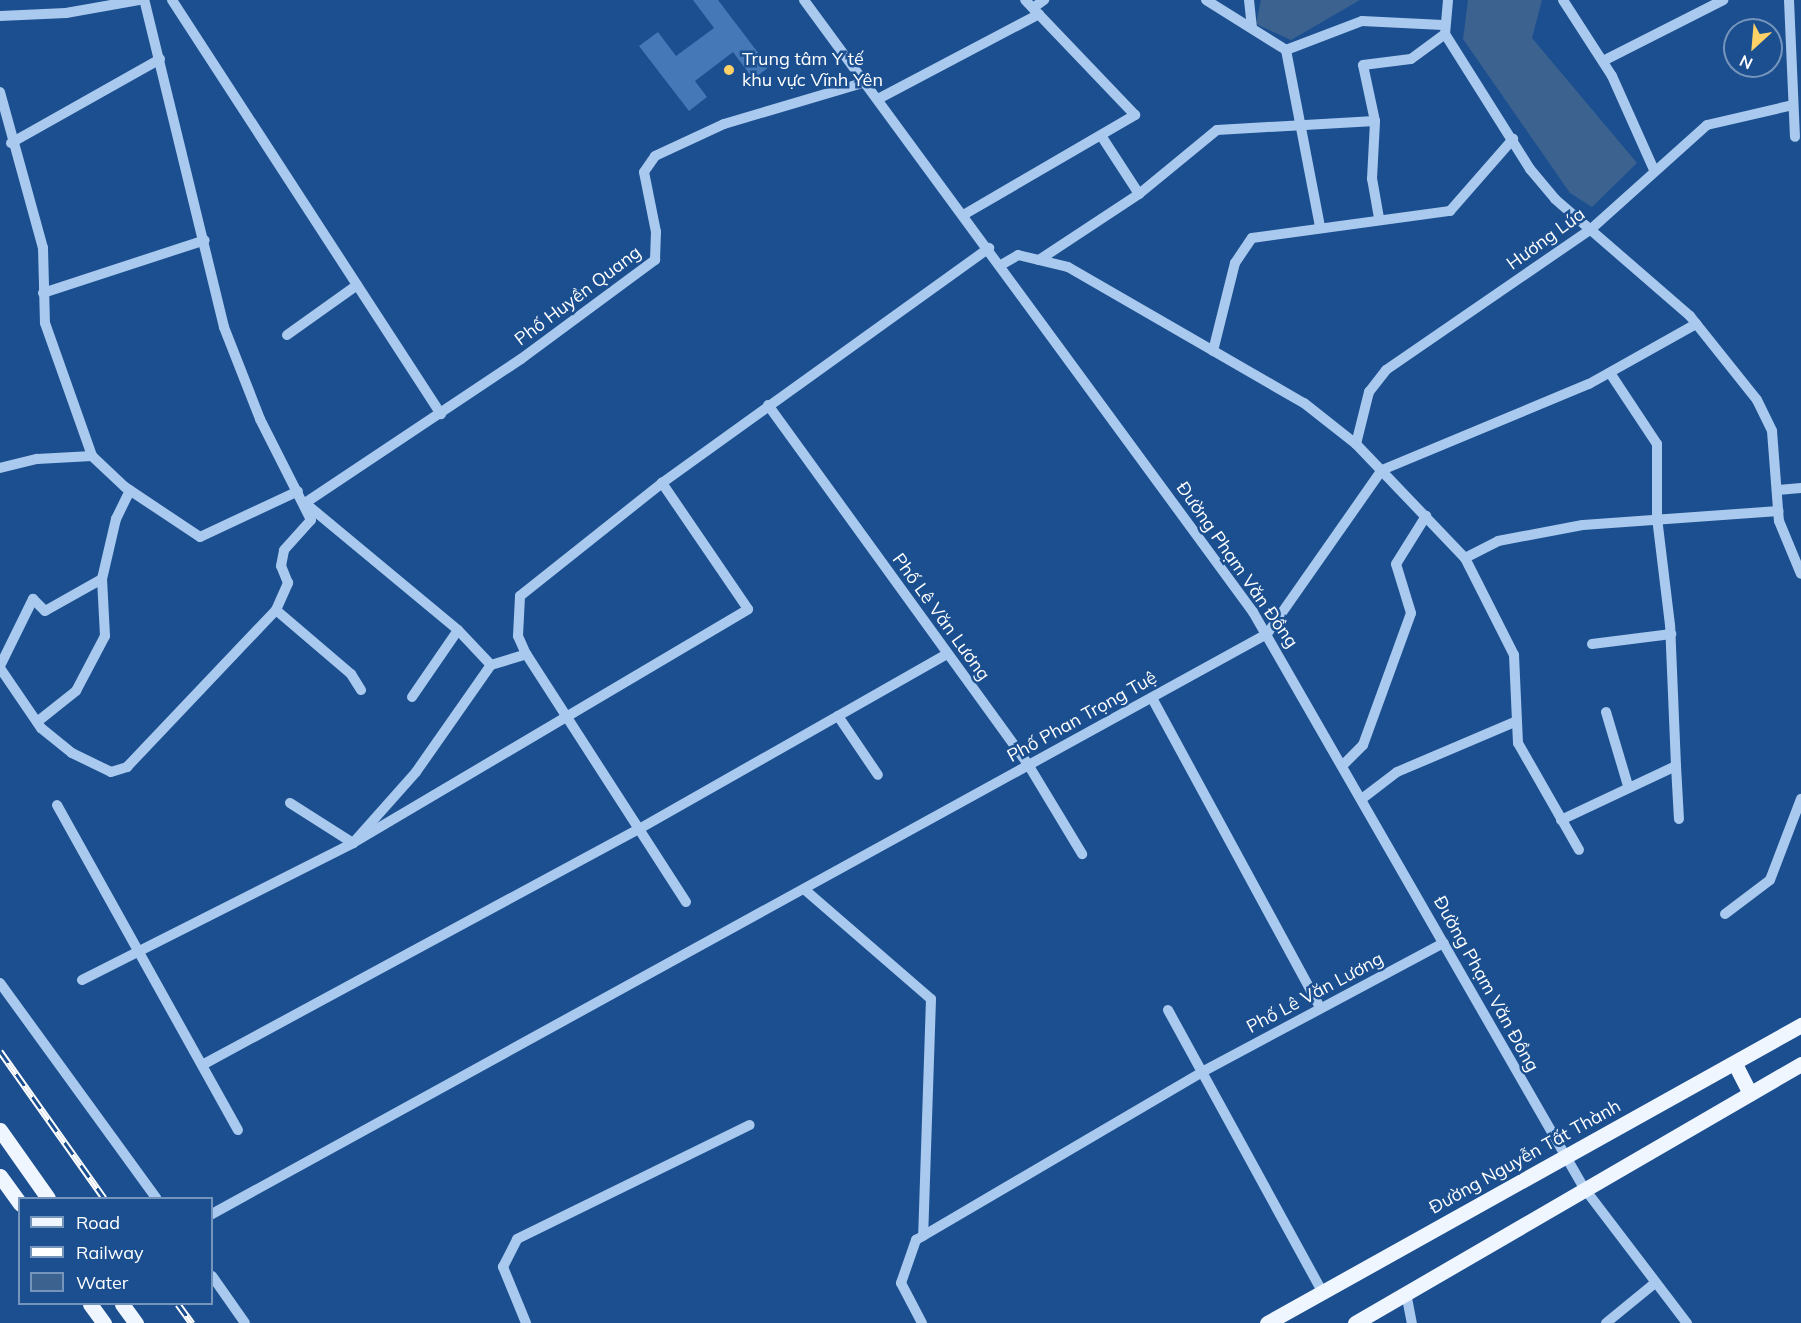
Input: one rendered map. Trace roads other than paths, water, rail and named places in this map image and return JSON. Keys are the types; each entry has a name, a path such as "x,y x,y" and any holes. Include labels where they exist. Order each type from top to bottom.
{"main road":[{"name":"Đường Nguyễn Tất Thành","path":"1267,1323 1565,1156 1735,1064 1801,1025"},
{"path":"1735,1064 1750,1092"},
{"path":"1355,1323 1801,1064"},
{"path":"0,1130 47,1197"},
{"path":"0,1176 18,1201"},
{"path":"91,1305 104,1323"},
{"path":"123,1305 136,1323"}],"street":[{"path":"0,16 66,13 141,0 160,59 224,327 260,418 305,503 311,520 284,550 281,566 288,584 276,610 127,767 111,772 93,764 37,723 0,667 33,599 45,610 102,579"},
{"path":"172,0 441,414"},
{"name":"Đường Phạm Văn Đồng","path":"804,0 965,214 1267,634 1344,764 1443,943 1584,1188 1687,1323"},
{"path":"878,99 1044,0"},
{"path":"1206,0 1286,50 1320,227"},
{"path":"1250,0 1252,28"},
{"path":"1379,218 1372,179 1375,121 1363,65 1411,59 1444,29 1448,0"},
{"path":"1563,0 1603,61 1654,170"},
{"path":"1603,61 1723,0"},
{"path":"1789,0 1795,137"},
{"path":"965,214 1102,137 1135,115 1033,8"},
{"path":"1286,50 1362,21 1444,29"},
{"path":"1444,29 1513,139 1555,199 1696,324 1757,400 1772,431 1778,511 1787,549 1801,574"},
{"path":"11,143 160,59"},
{"name":"Phố Huyền Quang","path":"305,503 441,414 655,260 656,232 644,172 655,156 724,124 866,82"},
{"path":"0,92 11,143 43,248 45,323 92,456 130,490 200,537 298,491"},
{"name":"Hương Lúa","path":"1356,444 1369,392 1386,370 1590,230 1654,170 1707,125 1793,105"},
{"path":"1039,260 1139,194 1217,130 1375,121"},
{"path":"1102,137 1139,194"},
{"path":"1213,351 1243,246 1252,238 1379,218 1450,211 1513,139"},
{"path":"43,293 205,240"},
{"path":"686,902 526,654 518,636 520,596 662,483 989,248"},
{"path":"1001,265 1018,255 1068,267 1304,403 1356,444 1465,558 1514,655 1518,743 1579,850"},
{"path":"287,335 357,285"},
{"path":"1267,634 1382,471 1610,373 1696,324"},
{"path":"1610,373 1657,444 1657,517 1671,633 1678,819"},
{"name":"Phố Lê Văn Lương","path":"768,405 1029,766 1082,854"},
{"path":"0,468 92,456"},
{"path":"82,980 353,843 569,720 748,609 662,483"},
{"path":"1776,490 1801,488"},
{"path":"37,723 76,691 105,636 102,579 116,519 130,490"},
{"path":"305,503 458,630 491,665"},
{"path":"1465,558 1498,541 1657,517 1778,511"},
{"path":"1344,764 1364,745 1411,613 1396,564 1426,516"},
{"path":"276,610 351,674 360,690"},
{"path":"412,697 458,630"},
{"path":"1592,644 1671,633"},
{"name":"Phố Phan Trọng Tuệ","path":"213,1213 1267,634"},
{"path":"353,843 416,772 491,665 526,654"},
{"path":"204,1064 639,829 947,654"},
{"path":"1152,698 1320,1008"},
{"path":"1606,712 1628,786"},
{"path":"838,716 878,775"},
{"path":"1363,798 1397,772 1517,721"},
{"path":"1561,820 1628,786 1668,774 1676,766"},
{"path":"1725,915 1770,880 1801,799"},
{"path":"290,803 353,843"},
{"path":"57,805 204,1064 238,1130"},
{"path":"804,889 932,999 924,1236 905,1261 901,1283 922,1323"},
{"name":"Phố Lê Văn Lương","path":"924,1236 1202,1072 1443,943"},
{"path":"0,983 155,1197"},
{"path":"1168,1010 1322,1291"},
{"path":"526,1323 503,1267 517,1239 750,1125"},
{"path":"213,1277 245,1323"},
{"path":"1606,1323 1655,1283"},
{"path":"1406,1293 1412,1323"}],"water":[{"path":"1261,0 1360,0 1291,40 1256,24"},
{"path":"1468,0 1542,0 1532,38 1637,163 1592,207 1570,193 1463,39"}],"railway":[{"path":"0,1051 103,1197"},
{"path":"179,1305 192,1323"}],"place":[{"name":"Trung tâm Y tế khu vực Vĩnh Yên","path":"729,70"}]}
